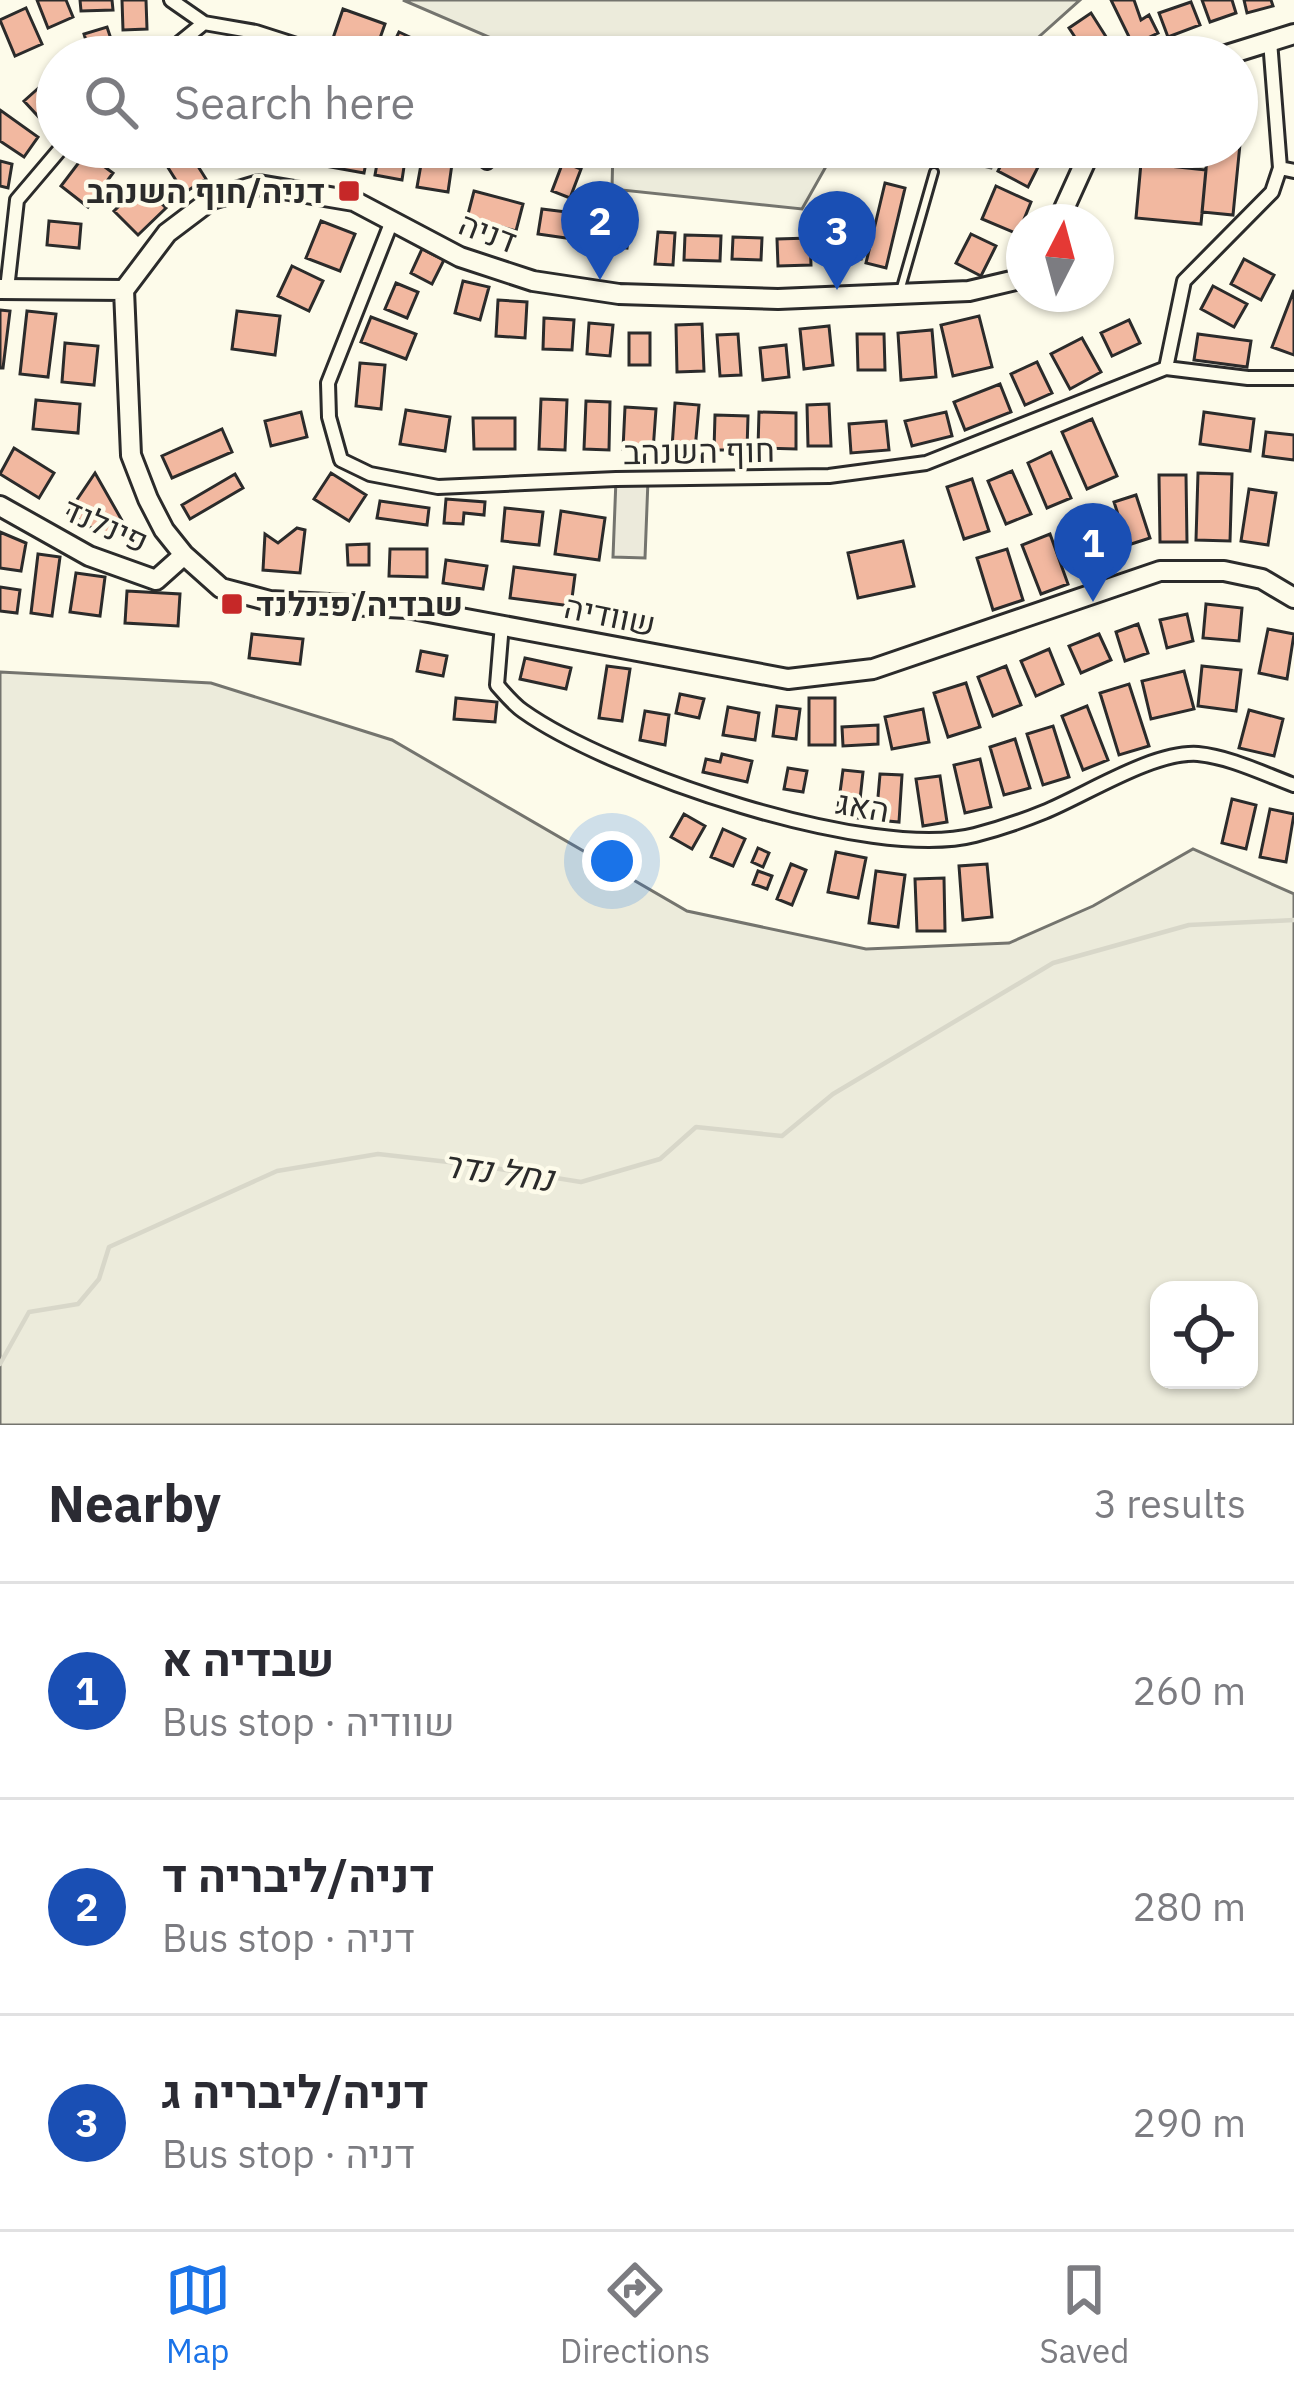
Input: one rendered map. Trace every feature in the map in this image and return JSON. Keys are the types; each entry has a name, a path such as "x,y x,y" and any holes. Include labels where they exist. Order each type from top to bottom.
{"street":[{"path":"171,0 204,23 268,36"},
{"path":"188,36 204,23"},
{"path":"1258,45 1294,34"},
{"path":"1166,368 1184,281 1272,192 1287,170 1270,41"},
{"path":"44,168 17,200 4,289 124,290"},
{"path":"1066,204 1082,168"},
{"name":"דניה","path":"124,290 167,233 212,199 259,185 354,201 460,257 533,281 620,294 778,299 969,291 1006,282"},
{"name":"חוף השנהב","path":"392,221 328,382 329,417 341,460 370,474 438,488 829,476 926,463 1166,368 1294,378"},
{"name":"שוודיה","path":"124,290 131,454 164,530 221,588 270,601 407,608 788,680 873,669 1160,571 1224,571 1262,579 1294,598"},
{"name":"פינלנד","path":"0,506 89,556 156,580 184,555"},
{"name":"האג","path":"502,624 497,685 520,710 575,741 691,789 851,835 928,842 972,836 1042,814 1156,762 1196,754 1294,785"}],"lane":[{"path":"899,294 934,172"}],"shaded area":[{"path":"403,0 1080,0 1040,36 486,36"},
{"path":"612,168 825,168 802,209 612,189"},
{"path":"616,479 648,480 645,558 613,557"},
{"path":"0,672 211,683 392,740 687,911 866,949 1009,943 1093,906 1193,849 1294,894 1294,1425 0,1425"}],"building":[{"path":"37,0 66,0 73,17 48,28"},
{"path":"80,0 112,0 113,10 81,11"},
{"path":"122,0 146,0 147,29 123,30"},
{"path":"1111,0 1134,0 1141,20 1149,15 1158,33 1129,36"},
{"path":"1202,0 1232,0 1236,13 1210,22"},
{"path":"1244,0 1271,0 1273,6 1247,13"},
{"path":"1191,2 1200,25 1168,36 1159,13"},
{"path":"26,8 38,36 36,47 15,56 0,20"},
{"path":"343,9 385,24 381,36 334,36"},
{"path":"1091,13 1106,36 1074,36 1069,28"},
{"path":"107,27 110,36 85,36"},
{"path":"36,90 36,114 24,101"},
{"path":"0,110 36,136 24,157 0,141"},
{"path":"0,161 12,164 8,188 0,186"},
{"path":"75,168 106,168 113,173 88,207 61,186"},
{"path":"168,168 199,168 206,179 184,193"},
{"path":"376,168 404,168 402,180 375,175"},
{"path":"420,168 451,168 448,192 417,187"},
{"path":"561,168 581,169 570,198 552,191"},
{"path":"1000,168 1038,168 1028,187"},
{"path":"1141,168 1206,170 1201,224 1136,218"},
{"path":"1206,168 1238,168 1233,215 1202,212"},
{"path":"885,183 905,188 886,268 866,263"},
{"path":"142,184 166,208 138,235 114,211"},
{"path":"996,186 1031,202 1006,204 1006,229 982,219"},
{"path":"474,191 523,204 516,231 467,218"},
{"path":"854,199 857,218 828,221 826,203"},
{"path":"542,209 583,214 580,240 538,234"},
{"path":"599,213 631,216 627,248 595,244"},
{"path":"49,221 81,224 79,248 47,245"},
{"path":"321,221 355,234 340,271 306,258"},
{"path":"658,232 675,233 673,265 655,264"},
{"path":"971,234 996,246 981,276 956,263"},
{"path":"685,235 721,236 720,261 684,260"},
{"path":"733,237 762,238 761,260 732,259"},
{"path":"810,238 811,265 778,266 777,239"},
{"path":"857,239 861,259 833,264 830,243"},
{"path":"422,249 444,260 432,284 411,273"},
{"path":"1244,259 1274,275 1261,300 1231,284"},
{"path":"292,266 323,281 309,311 278,296"},
{"path":"463,281 489,287 480,320 455,313"},
{"path":"396,283 418,292 407,318 385,309"},
{"path":"1213,286 1247,304 1234,327 1201,309"},
{"path":"1294,290 1294,355 1272,347"},
{"path":"498,300 527,302 525,338 496,336"},
{"path":"0,310 10,311 3,368 0,368"},
{"path":"27,311 56,314 48,377 20,374"},
{"path":"237,311 280,316 275,355 232,349"},
{"path":"979,316 992,367 953,376 941,325"},
{"path":"371,317 416,334 406,359 361,342"},
{"path":"544,318 574,320 572,350 543,349"},
{"path":"1129,320 1140,343 1112,356 1101,333"},
{"path":"589,323 613,325 610,356 587,354"},
{"path":"702,324 704,371 677,372 676,325"},
{"path":"829,326 833,365 804,369 800,329"},
{"path":"932,330 936,377 901,380 898,333"},
{"path":"629,333 650,333 650,365 629,365"},
{"path":"738,334 741,375 720,376 717,335"},
{"path":"857,334 884,334 885,370 858,370"},
{"path":"1198,334 1251,341 1247,367 1194,360"},
{"path":"1082,338 1101,372 1070,389 1051,354"},
{"path":"65,343 98,346 94,385 62,382"},
{"path":"786,345 789,377 763,380 760,348"},
{"path":"1037,362 1052,393 1025,405 1011,374"},
{"path":"360,363 385,365 381,409 356,406"},
{"path":"1000,384 1011,412 965,430 954,402"},
{"path":"541,399 567,400 565,450 539,449"},
{"path":"36,400 80,404 78,433 33,429"},
{"path":"586,401 610,402 609,450 584,449"},
{"path":"675,403 699,405 695,450 672,448"},
{"path":"829,404 831,446 808,446 807,405"},
{"path":"625,407 656,409 653,451 623,449"},
{"path":"406,410 450,417 445,451 400,444"},
{"path":"301,412 307,437 271,446 265,421"},
{"path":"759,412 796,413 796,449 758,448"},
{"path":"946,412 952,436 912,446 905,421"},
{"path":"1204,412 1254,419 1250,451 1200,444"},
{"path":"715,415 748,416 747,450 714,450"},
{"path":"473,418 515,418 515,449 474,449"},
{"path":"1092,419 1117,476 1087,489 1062,432"},
{"path":"886,421 889,450 851,453 849,424"},
{"path":"222,429 232,452 172,478 162,456"},
{"path":"1266,432 1294,435 1294,460 1263,456"},
{"path":"14,448 54,473 39,498 0,474"},
{"path":"1051,452 1071,498 1047,508 1028,463"},
{"path":"1012,471 1031,514 1006,524 988,481"},
{"path":"95,473 124,524 106,537 68,513"},
{"path":"331,473 366,495 349,521 314,499"},
{"path":"1198,473 1232,474 1230,541 1196,540"},
{"path":"235,474 243,488 190,519 182,505"},
{"path":"1159,475 1186,475 1187,542 1160,542"},
{"path":"972,479 989,531 964,539 947,487"},
{"path":"1249,489 1276,493 1268,545 1241,541"},
{"path":"1136,495 1150,538 1128,545 1114,502"},
{"path":"446,499 485,502 484,515 464,513 463,524 444,523"},
{"path":"380,501 429,508 427,525 377,518"},
{"path":"1098,507 1104,523 1089,529 1083,512"},
{"path":"505,508 543,512 539,545 502,541"},
{"path":"561,511 605,518 599,560 555,554"},
{"path":"297,528 305,530 300,573 263,570 265,534 278,543"},
{"path":"1093,531 1107,562 1081,573 1068,541"},
{"path":"0,532 26,543 21,571 0,568"},
{"path":"1050,534 1068,584 1041,594 1022,545"},
{"path":"903,541 914,586 858,598 848,553"},
{"path":"369,544 369,565 348,565 347,545"},
{"path":"390,549 427,549 427,577 389,576"},
{"path":"1007,549 1023,600 993,610 977,558"},
{"path":"38,554 60,557 52,616 31,613"},
{"path":"446,560 487,566 483,589 443,583"},
{"path":"514,567 575,575 571,606 510,598"},
{"path":"76,573 105,577 100,616 70,612"},
{"path":"0,587 20,590 17,613 0,611"},
{"path":"127,591 180,594 178,626 125,623"},
{"path":"1206,604 1242,608 1239,641 1203,638"},
{"path":"1187,614 1193,641 1167,648 1160,620"},
{"path":"1138,624 1148,653 1125,661 1116,632"},
{"path":"1268,629 1294,634 1287,679 1259,673"},
{"path":"252,634 303,639 300,664 249,658"},
{"path":"1099,634 1111,660 1081,673 1069,646"},
{"path":"1049,649 1063,684 1036,696 1021,661"},
{"path":"421,651 447,656 443,676 417,671"},
{"path":"525,658 571,668 566,689 520,679"},
{"path":"607,666 630,669 622,721 599,718"},
{"path":"1006,666 1021,705 993,716 978,677"},
{"path":"1202,666 1241,670 1236,711 1198,706"},
{"path":"1184,671 1194,709 1151,719 1142,681"},
{"path":"966,683 980,727 948,737 934,693"},
{"path":"1129,684 1149,746 1119,755 1100,693"},
{"path":"680,694 704,699 699,718 676,713"},
{"path":"456,698 497,702 495,722 454,719"},
{"path":"809,698 835,698 835,745 809,745"},
{"path":"777,706 800,709 796,739 773,736"},
{"path":"1087,706 1108,760 1083,770 1062,716"},
{"path":"728,707 759,713 755,740 723,735"},
{"path":"923,709 929,742 892,749 885,717"},
{"path":"1249,710 1283,719 1274,756 1239,748"},
{"path":"645,711 669,715 665,745 640,740"},
{"path":"878,725 878,744 843,746 842,727"},
{"path":"1053,726 1069,777 1043,785 1027,734"},
{"path":"1015,739 1030,788 1004,795 990,747"},
{"path":"722,754 752,761 747,782 703,772 706,759 720,762"},
{"path":"980,759 991,807 965,813 954,765"},
{"path":"788,768 807,771 803,792 784,789"},
{"path":"843,770 863,772 858,818 837,815"},
{"path":"880,774 902,775 899,822 876,820"},
{"path":"940,776 947,822 923,826 916,779"},
{"path":"1232,799 1256,805 1246,849 1222,843"},
{"path":"1270,809 1294,814 1286,862 1260,857"},
{"path":"684,814 705,826 692,849 671,837"},
{"path":"723,829 745,839 733,866 711,857"},
{"path":"758,848 769,853 763,867 752,862"},
{"path":"836,852 866,858 858,898 828,892"},
{"path":"791,864 806,870 792,905 777,899"},
{"path":"987,864 992,917 963,920 959,866"},
{"path":"758,871 772,876 767,889 753,884"},
{"path":"876,871 905,875 898,927 869,923"},
{"path":"944,878 945,931 917,931 915,879"}],"waterway":[{"name":"נחל נדר","path":"0,1364 29,1312 78,1304 99,1279 109,1247 277,1171 378,1154 581,1182 660,1159 696,1127 782,1136 833,1094 1053,963 1189,925 1294,920"}],"place":[{"name":"דניה/חוף השנהב","path":"349,191"},
{"name":"דניה/ליבריה ד","path":"600,280"},
{"name":"דניה/ליבריה ג","path":"837,290"},
{"name":"שבדיה א","path":"1093,602"},
{"name":"שבדיה/פינלנד","path":"232,604"}]}
